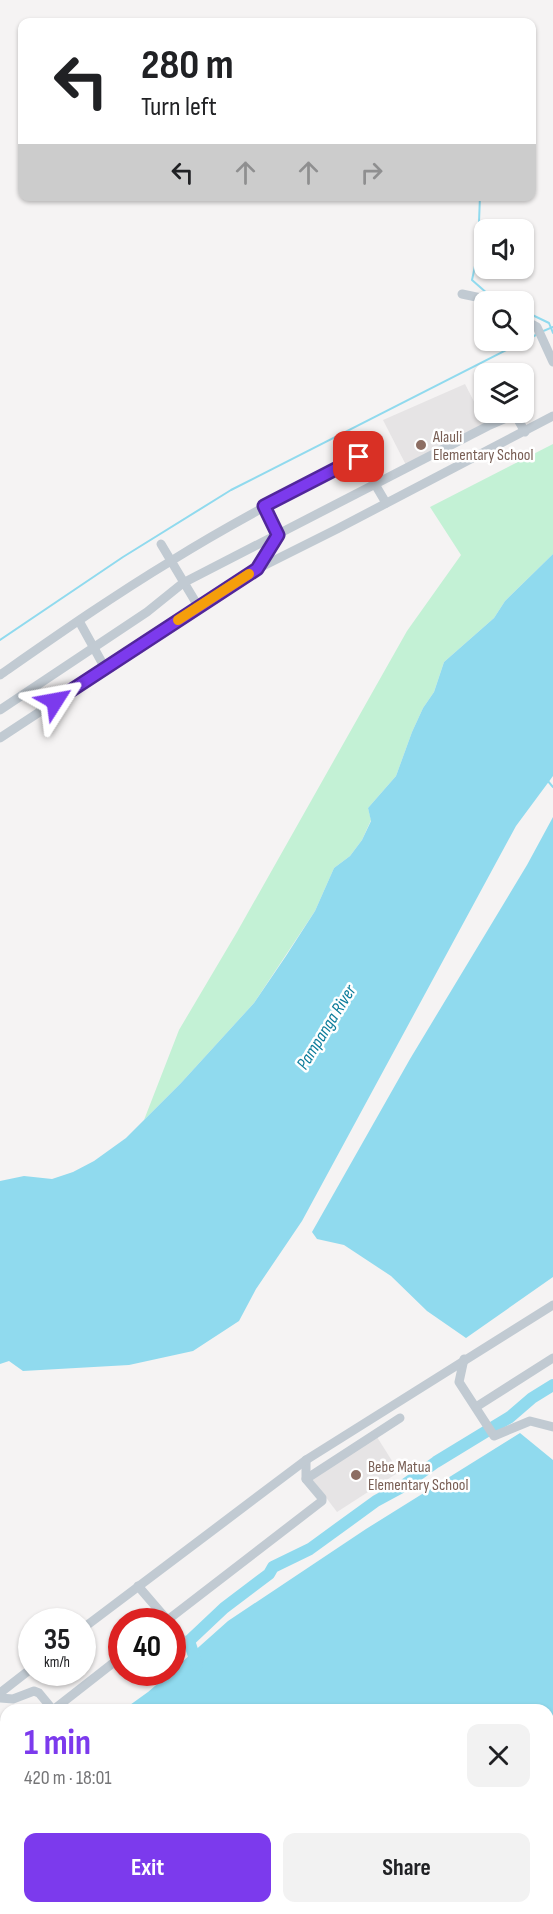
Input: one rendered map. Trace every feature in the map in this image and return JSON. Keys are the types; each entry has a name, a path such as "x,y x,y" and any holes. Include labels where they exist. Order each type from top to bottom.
{"street":[{"path":"462,294 474,297"},
{"path":"534,325 540,332 553,362"},
{"path":"0,710 147,612 183,583 515,414 525,432"},
{"path":"0,738 257,569 553,416"},
{"path":"0,675 170,561 264,506 359,457 386,503"},
{"path":"264,506 278,535"},
{"path":"257,569 278,535"},
{"path":"161,544 198,606"},
{"path":"79,621 105,668"},
{"path":"96,1618 306,1460 552,1306"},
{"path":"476,1407 553,1358"},
{"path":"465,1359 459,1382 494,1436 530,1421 553,1427"},
{"path":"306,1479 400,1418"},
{"path":"186,1608 322,1501 306,1479 306,1460"},
{"path":"138,1586 156,1608"},
{"path":"61,1704 108,1667"},
{"path":"0,1693 18,1679"},
{"path":"0,1698 8,1700 34,1691 39,1693 48,1704"}],"shaded area":[{"name":"Alauli Elementary School","path":"465,384 474,402 474,423 485,423 486,425 406,465 383,420"},
{"name":"Bebe Matua Elementary School","path":"377,1437 399,1472 337,1512 312,1479"}],"green space":[{"path":"553,444 553,554 505,601 494,618 444,662 434,692 423,708 412,732 396,776 368,808 371,820 362,840 350,856 334,868 315,911 254,1003 144,1120 179,1030 407,631 461,555 430,507"}],"water":[{"name":"Pampanga River","path":"553,554 553,776 516,826 302,1221 256,1289 239,1321 193,1351 129,1365 23,1371 9,1361 0,1364 0,1181 24,1176 52,1179 73,1172 94,1161 126,1138 181,1083 254,1003 315,911 334,868 350,856 362,840 371,821 368,808 396,776 412,732 423,708 434,692 444,662 494,618 505,601"},
{"path":"553,817 553,1277 466,1338 427,1311 391,1276 344,1245 317,1239 312,1232 410,1059 527,865"},
{"path":"520,1433 553,1460 553,1704 131,1704 155,1686 186,1686 186,1658 228,1621 366,1529"}],"waterway":[{"path":"479,219 480,201"},
{"path":"474,271 472,280 484,291"},
{"path":"534,316 549,323 553,333"},
{"path":"541,332 553,327"},
{"path":"0,640 123,557 231,490 536,335"},
{"path":"547,780 553,787"},
{"path":"197,1665 189,1641 224,1608 269,1574 273,1567 310,1549 376,1501 510,1417 532,1398 553,1385"}],"slow traffic":[{"path":"178,620 249,574"}],"place":[{"name":"Alauli Elementary School","path":"421,445"},
{"name":"Bebe Matua Elementary School","path":"356,1475"}],"route":[{"path":"55,701 257,569 278,535 264,506 359,457"}]}
